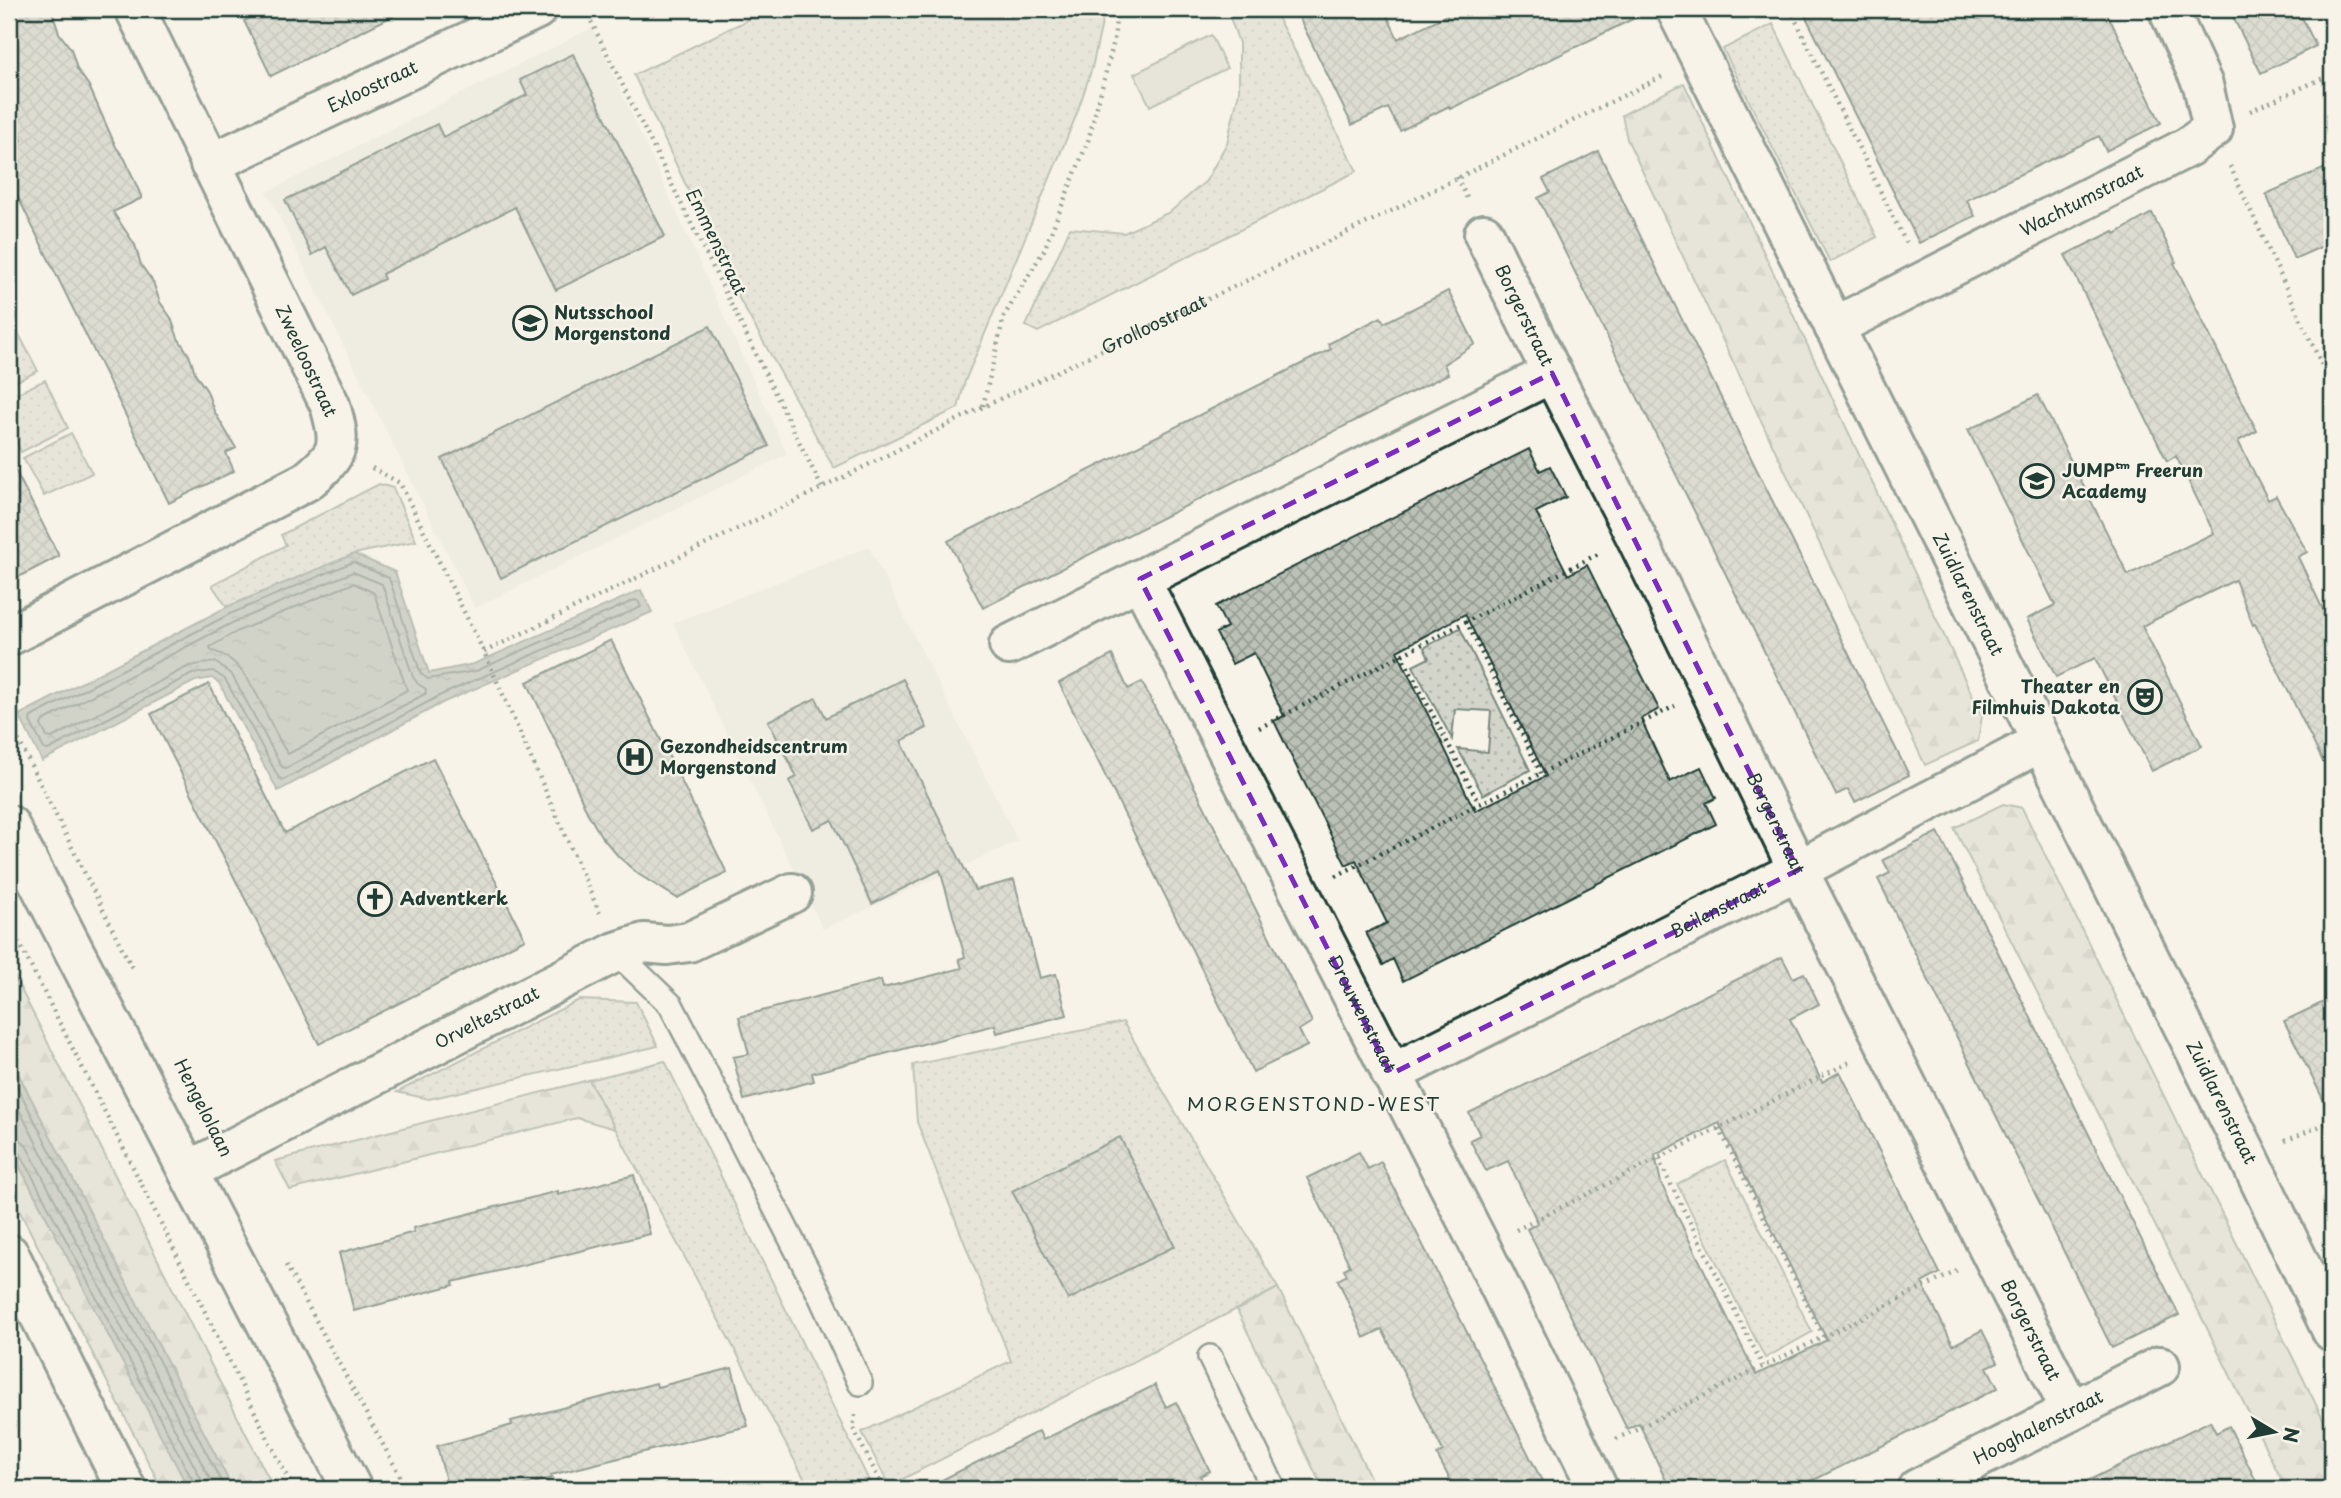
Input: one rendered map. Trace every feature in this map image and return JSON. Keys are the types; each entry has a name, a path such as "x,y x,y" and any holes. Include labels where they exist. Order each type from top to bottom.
{"street":[{"name":"Zweeloostraat","path":"135,9 330,405 337,428 337,449"},
{"name":"Exloostraat","path":"210,164 537,9"},
{"name":"Zuidlarenstraat","path":"1676,9 2248,1156 2332,1331"},
{"path":"2168,9 2203,85 2213,129"},
{"name":"Wachtumstraat","path":"1834,327 2188,147 2213,129"},
{"name":"Borgerstraat","path":"1483,233 1635,535 1798,870 2071,1411"},
{"path":"1009,645 1552,373"},
{"path":"9,636 307,481 326,465 337,449"},
{"name":"Drouwenstraat","path":"1140,579 1480,1248 1590,1473"},
{"name":"Beilenstraat","path":"1391,1074 1798,870 2041,742"},
{"path":"9,825 352,1489"},
{"name":"Orveltestraat","path":"188,1171 617,952 644,943 667,945 689,942 792,892"},
{"path":"9,1254 126,1489"},
{"name":"Hooghalenstraat","path":"1917,1489 2160,1366"}],"lane":[{"path":"617,952 671,1005 820,1295 860,1382"},
{"path":"1210,1357 1274,1489"}],"path":[{"name":"Emmenstraat","path":"585,9 822,488"},
{"path":"983,407 1004,316 1044,250 1088,141 1114,40 1117,9"},
{"path":"1790,9 1925,281"},
{"name":"Grolloostraat","path":"484,652 1700,58"},
{"path":"2332,74 2213,129 2332,383"},
{"path":"337,449 400,483 484,652 617,952"},
{"path":"1226,745 1635,535"},
{"path":"1466,621 1541,773"},
{"path":"1401,654 1479,803"},
{"path":"1299,894 1710,688"},
{"path":"9,722 138,980"},
{"path":"9,923 293,1489"},
{"path":"1480,1248 1887,1044"},
{"path":"2248,1156 2332,1121"},
{"path":"1719,1128 1824,1337"},
{"path":"1658,1159 1763,1366"},
{"path":"1590,1473 1763,1366 1992,1253"},
{"path":"283,1260 407,1489"},
{"path":"860,1382 853,1428 884,1489"}],"highlighted area":[{"path":"1552,373 1798,870 1391,1074 1140,579"}],"shaded area":[{"name":"Nutsschool Morgenstond","path":"592,28 787,454 475,608 267,192"},
{"path":"869,547 1018,841 823,929 673,623"}],"green space":[{"path":"770,9 1105,9 1092,68 1076,116 965,381 958,408 834,468 740,300 634,75"},
{"path":"1227,9 1273,9 1357,171 1038,332 1026,326 1070,228 1124,233 1170,212 1206,181 1227,143 1239,92 1239,43"},
{"path":"1773,24 1877,237 1830,262 1723,49"},
{"path":"1211,35 1227,68 1150,106 1134,74"},
{"path":"1684,83 1982,716 1978,741 1925,765 1627,139 1622,115"},
{"path":"13,323 38,371 9,385 9,326"},
{"path":"45,380 68,428 21,452 9,423 9,397"},
{"path":"71,433 92,473 44,496 23,458"},
{"path":"379,484 393,488 416,541 354,554 227,607 212,585 286,545 281,535"},
{"path":"1460,628 1530,770 1483,795 1458,749 1488,752 1491,711 1455,709 1452,739 1413,666 1429,658 1424,648"},
{"path":"2003,804 2022,808 2332,1437 2332,1489 2280,1489 2285,1487 2205,1324 1954,828"},
{"path":"9,966 274,1489 233,1489 9,1056"},
{"path":"579,1000 636,1002 658,1046 429,1099 397,1092"},
{"path":"1123,1022 1278,1288 889,1486 862,1432 1011,1361 917,1122 913,1065"},
{"path":"665,1061 873,1489 810,1489 589,1080"},
{"path":"589,1080 615,1129 577,1118 290,1190 275,1161"},
{"path":"9,1146 189,1489 162,1489 9,1190"},
{"path":"1725,1160 1812,1332 1765,1358 1677,1184"},
{"path":"1278,1288 1376,1489 1323,1489 1237,1310"}],"water":[{"path":"354,554 395,572 429,673 474,664 641,590 652,612 444,702 278,791 219,683 212,678 195,681 42,761 19,715 227,607"},
{"path":"9,1056 233,1489 189,1489 9,1146"}],"building":[{"path":"9,9 51,9 59,33 71,49 77,69 89,86 142,198 113,212 135,245 141,265 153,282 196,375 207,391 214,411 236,448 226,453 234,471 169,503 9,179 9,147 22,140 9,114"},
{"path":"269,9 407,9 271,76 244,21"},
{"path":"1295,9 1384,9 1398,39 1459,9 1653,9 1400,131 1388,108 1352,125"},
{"path":"1802,9 2105,9 2161,123 2106,151 2099,136 1967,200 1975,216 1919,243"},
{"path":"2229,9 2298,9 2316,46 2261,73"},
{"path":"573,54 665,236 556,290 515,207 382,274 384,279 351,295 326,247 312,255 285,200 437,124 443,137 527,95 520,80"},
{"path":"1598,151 1909,775 1855,802 1848,789 1836,795 1538,198 1550,192 1543,179"},
{"path":"2332,165 2332,242 2294,259 2266,194"},
{"path":"2152,213 2257,431 2238,441 2268,500 2276,496 2307,552 2298,557 2332,629 2332,780 2255,624 2253,625 2235,580 2142,626 2202,746 2152,771 2095,658 2056,677 2027,619 2055,605 1968,430 2038,395 2128,575 2214,533 2176,456 2167,461 2065,255 2114,231 2115,234"},
{"path":"1448,291 1475,344 1444,364 1448,374 983,608 948,541 1331,349 1328,344 1381,317 1384,323"},
{"path":"710,326 769,446 501,578 442,459"},
{"path":"1529,449 1540,471 1550,466 1566,497 1536,512 1568,575 1587,565 1659,709 1641,719 1670,782 1701,767 1716,798 1706,803 1716,824 1403,981 1393,959 1383,965 1366,933 1387,923 1356,860 1346,865 1302,778 1274,721 1284,716 1254,653 1232,664 1216,633 1227,627 1216,606","holes":["1465,614 1546,776 1475,811 1397,651"]},
{"path":"9,458 59,556 9,582"},
{"path":"611,640 727,873 677,898 638,874 601,836 587,812 527,682"},
{"path":"1112,655 1128,689 1142,682 1312,1022 1299,1030 1307,1046 1253,1072 1059,683"},
{"path":"903,679 927,728 901,741 975,890 1014,880 1040,978 1056,974 1067,1015 997,1033 995,1025 812,1073 814,1081 744,1100 733,1057 749,1054 739,1017 881,980 883,988 962,968 959,959 965,957 940,870 872,904 832,820 813,829 789,781 797,777 768,721 816,698 826,718"},
{"name":"Adventkerk","path":"209,684 285,833 433,758 525,939 319,1044 151,714"},
{"path":"1938,832 2179,1315 2112,1348 1878,879 1890,873 1883,860"},
{"path":"1782,957 1793,978 1804,973 1819,1004 1790,1019 1822,1082 1840,1072 1940,1273 1922,1283 1953,1345 1982,1330 1998,1362 1987,1367 1998,1388 1796,1489 1670,1489 1639,1423 1627,1429 1527,1229 1538,1223 1508,1161 1486,1171 1470,1140 1480,1135 1469,1113","holes":["1719,1123 1827,1340 1756,1375 1661,1183 1655,1155"]},
{"path":"2332,998 2332,1117 2284,1021"},
{"path":"1120,1137 1175,1246 1068,1300 1012,1191"},
{"path":"1359,1152 1368,1169 1381,1162 1546,1489 1455,1489 1437,1455 1443,1451 1382,1329 1364,1338 1338,1280 1347,1275 1344,1269 1350,1266 1307,1178"},
{"path":"634,1175 650,1234 453,1282 454,1285 354,1311 339,1253 414,1232 413,1228 558,1191 558,1195"},
{"path":"732,1368 748,1426 551,1475 552,1478 509,1489 448,1489 437,1446 512,1425 511,1421 656,1383 657,1387"},
{"path":"1155,1385 1166,1407 1176,1402 1210,1471 1200,1476 1207,1489 924,1489 1039,1431 1043,1440"},
{"path":"2210,1421 2216,1433 2229,1426 2260,1489 2071,1489"}],"place":[{"name":"Nutsschool Morgenstond","path":"530,323"},
{"name":"JUMP™ Freerun Academy","path":"2037,481"},
{"name":"Theater en Filmhuis Dakota","path":"2145,697"},
{"name":"Gezondheidscentrum Morgenstond","path":"635,757"},
{"name":"Adventkerk","path":"375,899"}],"district":[{"name":"MORGENSTOND-WEST","path":"1314,1104"}]}
